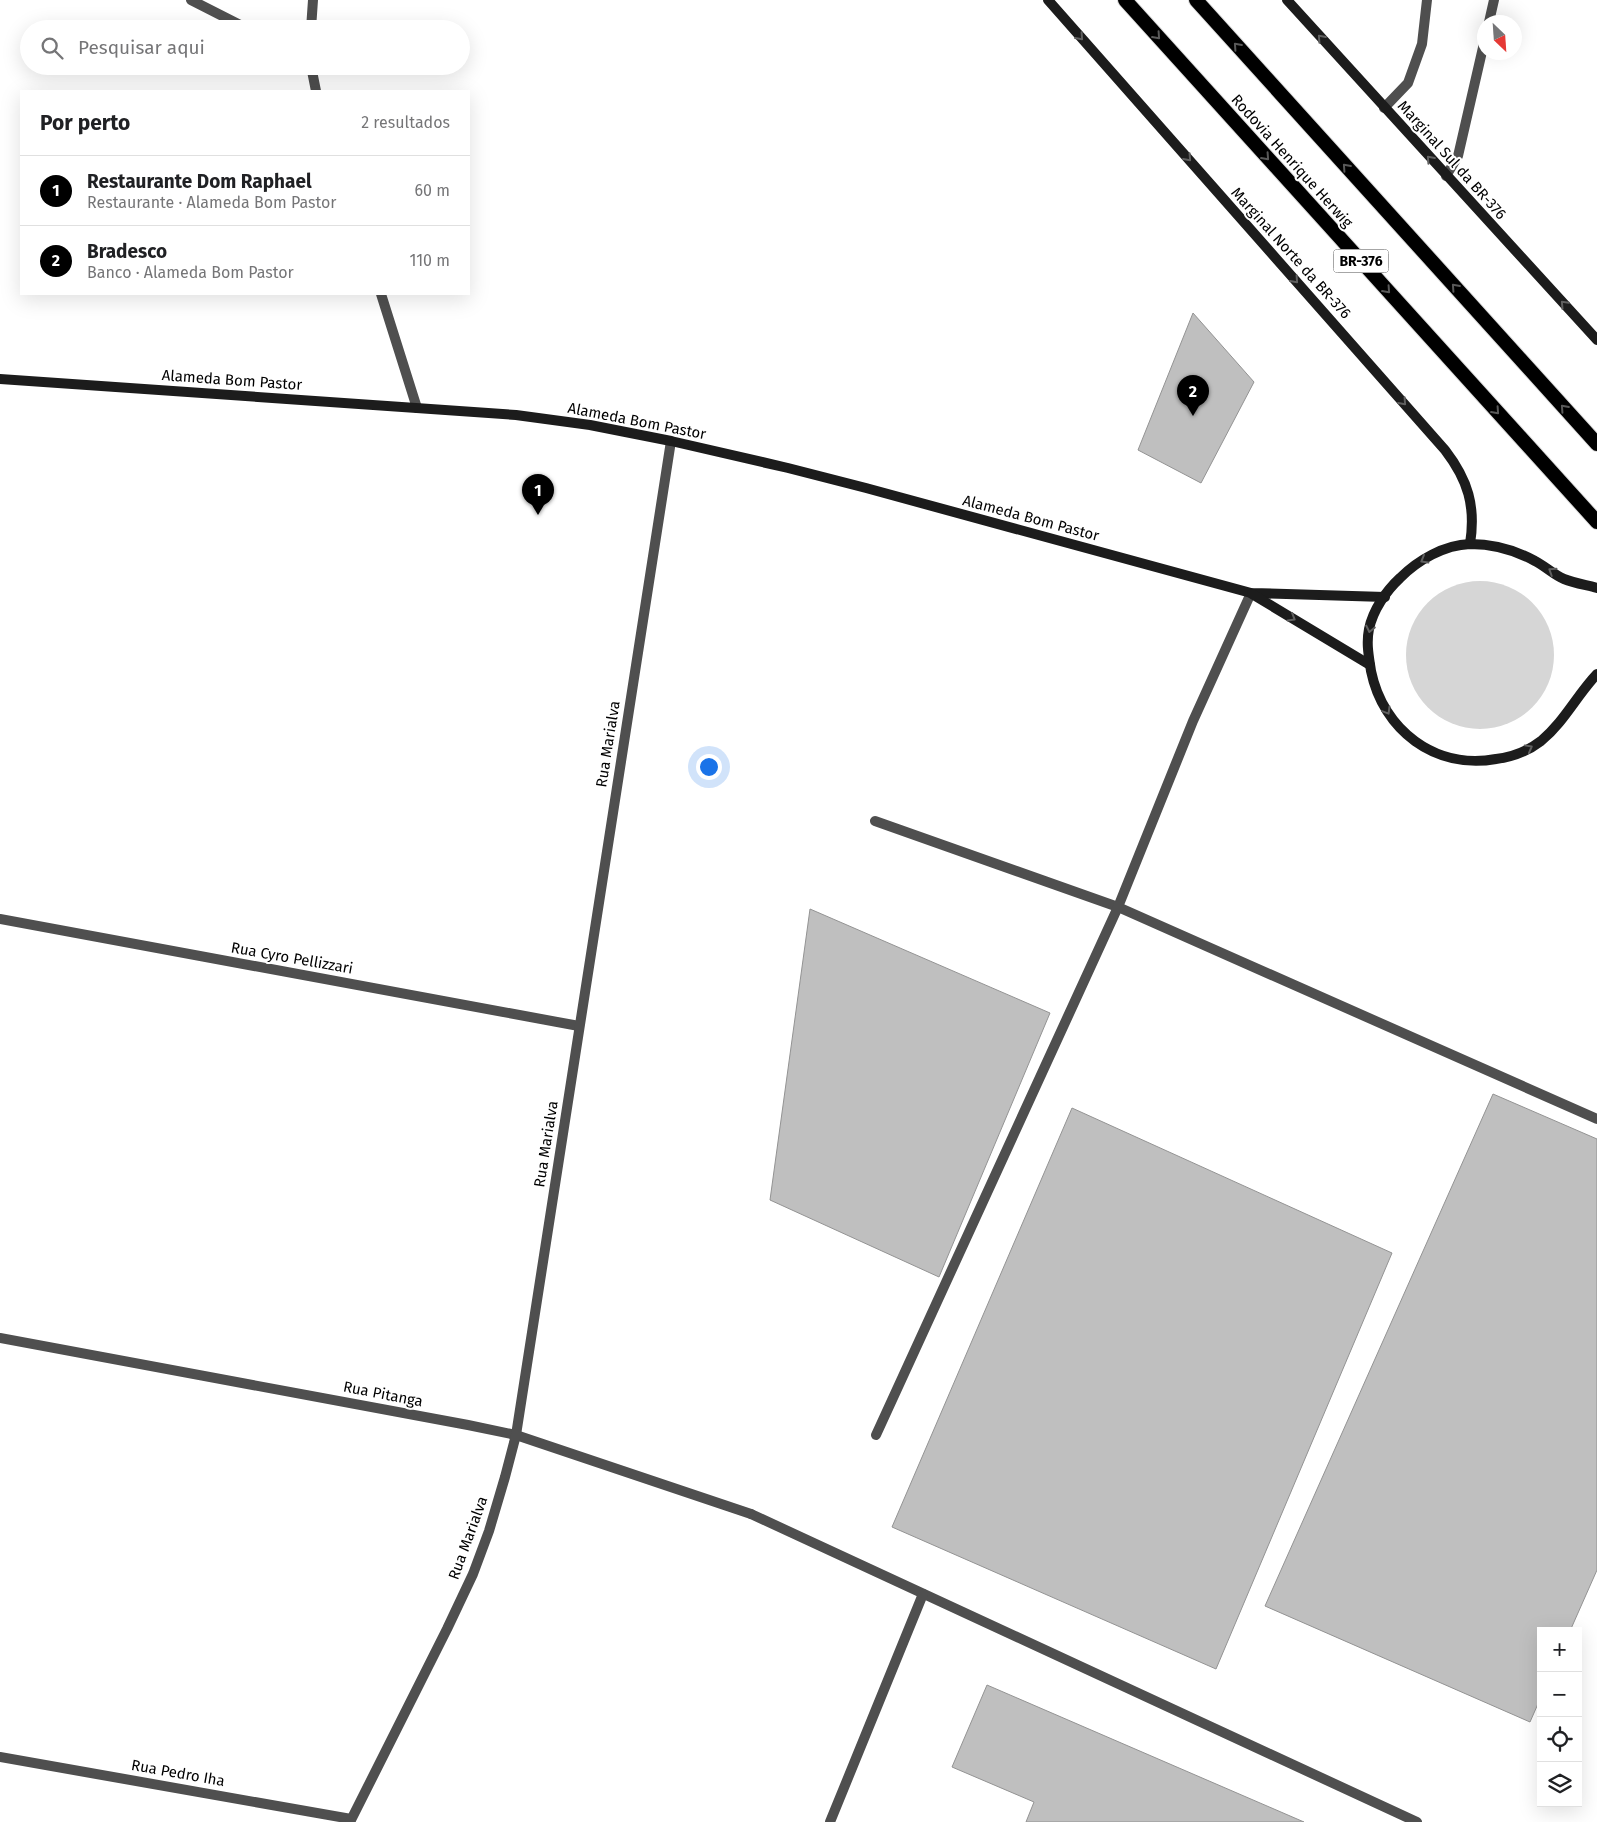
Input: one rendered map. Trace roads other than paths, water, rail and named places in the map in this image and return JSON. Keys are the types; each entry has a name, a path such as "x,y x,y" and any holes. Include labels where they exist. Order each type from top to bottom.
{"highway":[{"name":"Rodovia Henrique Herwig","path":"1125,0 1597,522"},
{"path":"1196,0 1597,444"}],"main road":[{"name":"Marginal Norte da BR-376","path":"1048,0 1445,450 1464,478 1469,494 1472,528 1470,544"},
{"name":"Marginal Sul da BR-376","path":"1287,0 1597,340"},
{"name":"Alameda Bom Pastor","path":"0,378 516,415 590,425 670,441 866,488 1251,593 1385,597"},
{"path":"1597,588 1563,578 1536,561 1504,548 1470,544 1453,547 1421,560 1407,570 1395,583 1378,606 1369,629 1368,653 1374,684 1381,701 1390,717 1403,731 1433,752 1453,759 1469,761 1486,761 1507,757 1524,751 1541,741 1567,715 1597,674"},
{"name":"Alameda Bom Pastor","path":"1251,593 1370,666"}],"street":[{"path":"191,0 230,20"},
{"path":"312,20 313,0"},
{"path":"1384,108 1408,83 1422,44 1427,0"},
{"path":"1491,15 1494,0"},
{"path":"1446,176 1458,156 1480,60"},
{"path":"313,75 316,90"},
{"path":"381,295 417,408"},
{"name":"Rua Marialva","path":"351,1820 447,1629 472,1574 489,1531 506,1477 516,1435 670,441"},
{"path":"876,1435 1118,907 1193,721 1251,593"},
{"path":"875,820 1118,907 1597,1119"},
{"name":"Rua Cyro Pellizzari","path":"0,919 580,1026"},
{"name":"Rua Pitanga","path":"0,1338 516,1435 751,1514 1417,1822"},
{"path":"830,1822 923,1594"},
{"name":"Rua Pedro Iha","path":"0,1757 351,1820"}],"place":[{"name":"Bradesco","path":"1193,416"},
{"name":"Restaurante Dom Raphael","path":"538,515"}]}
